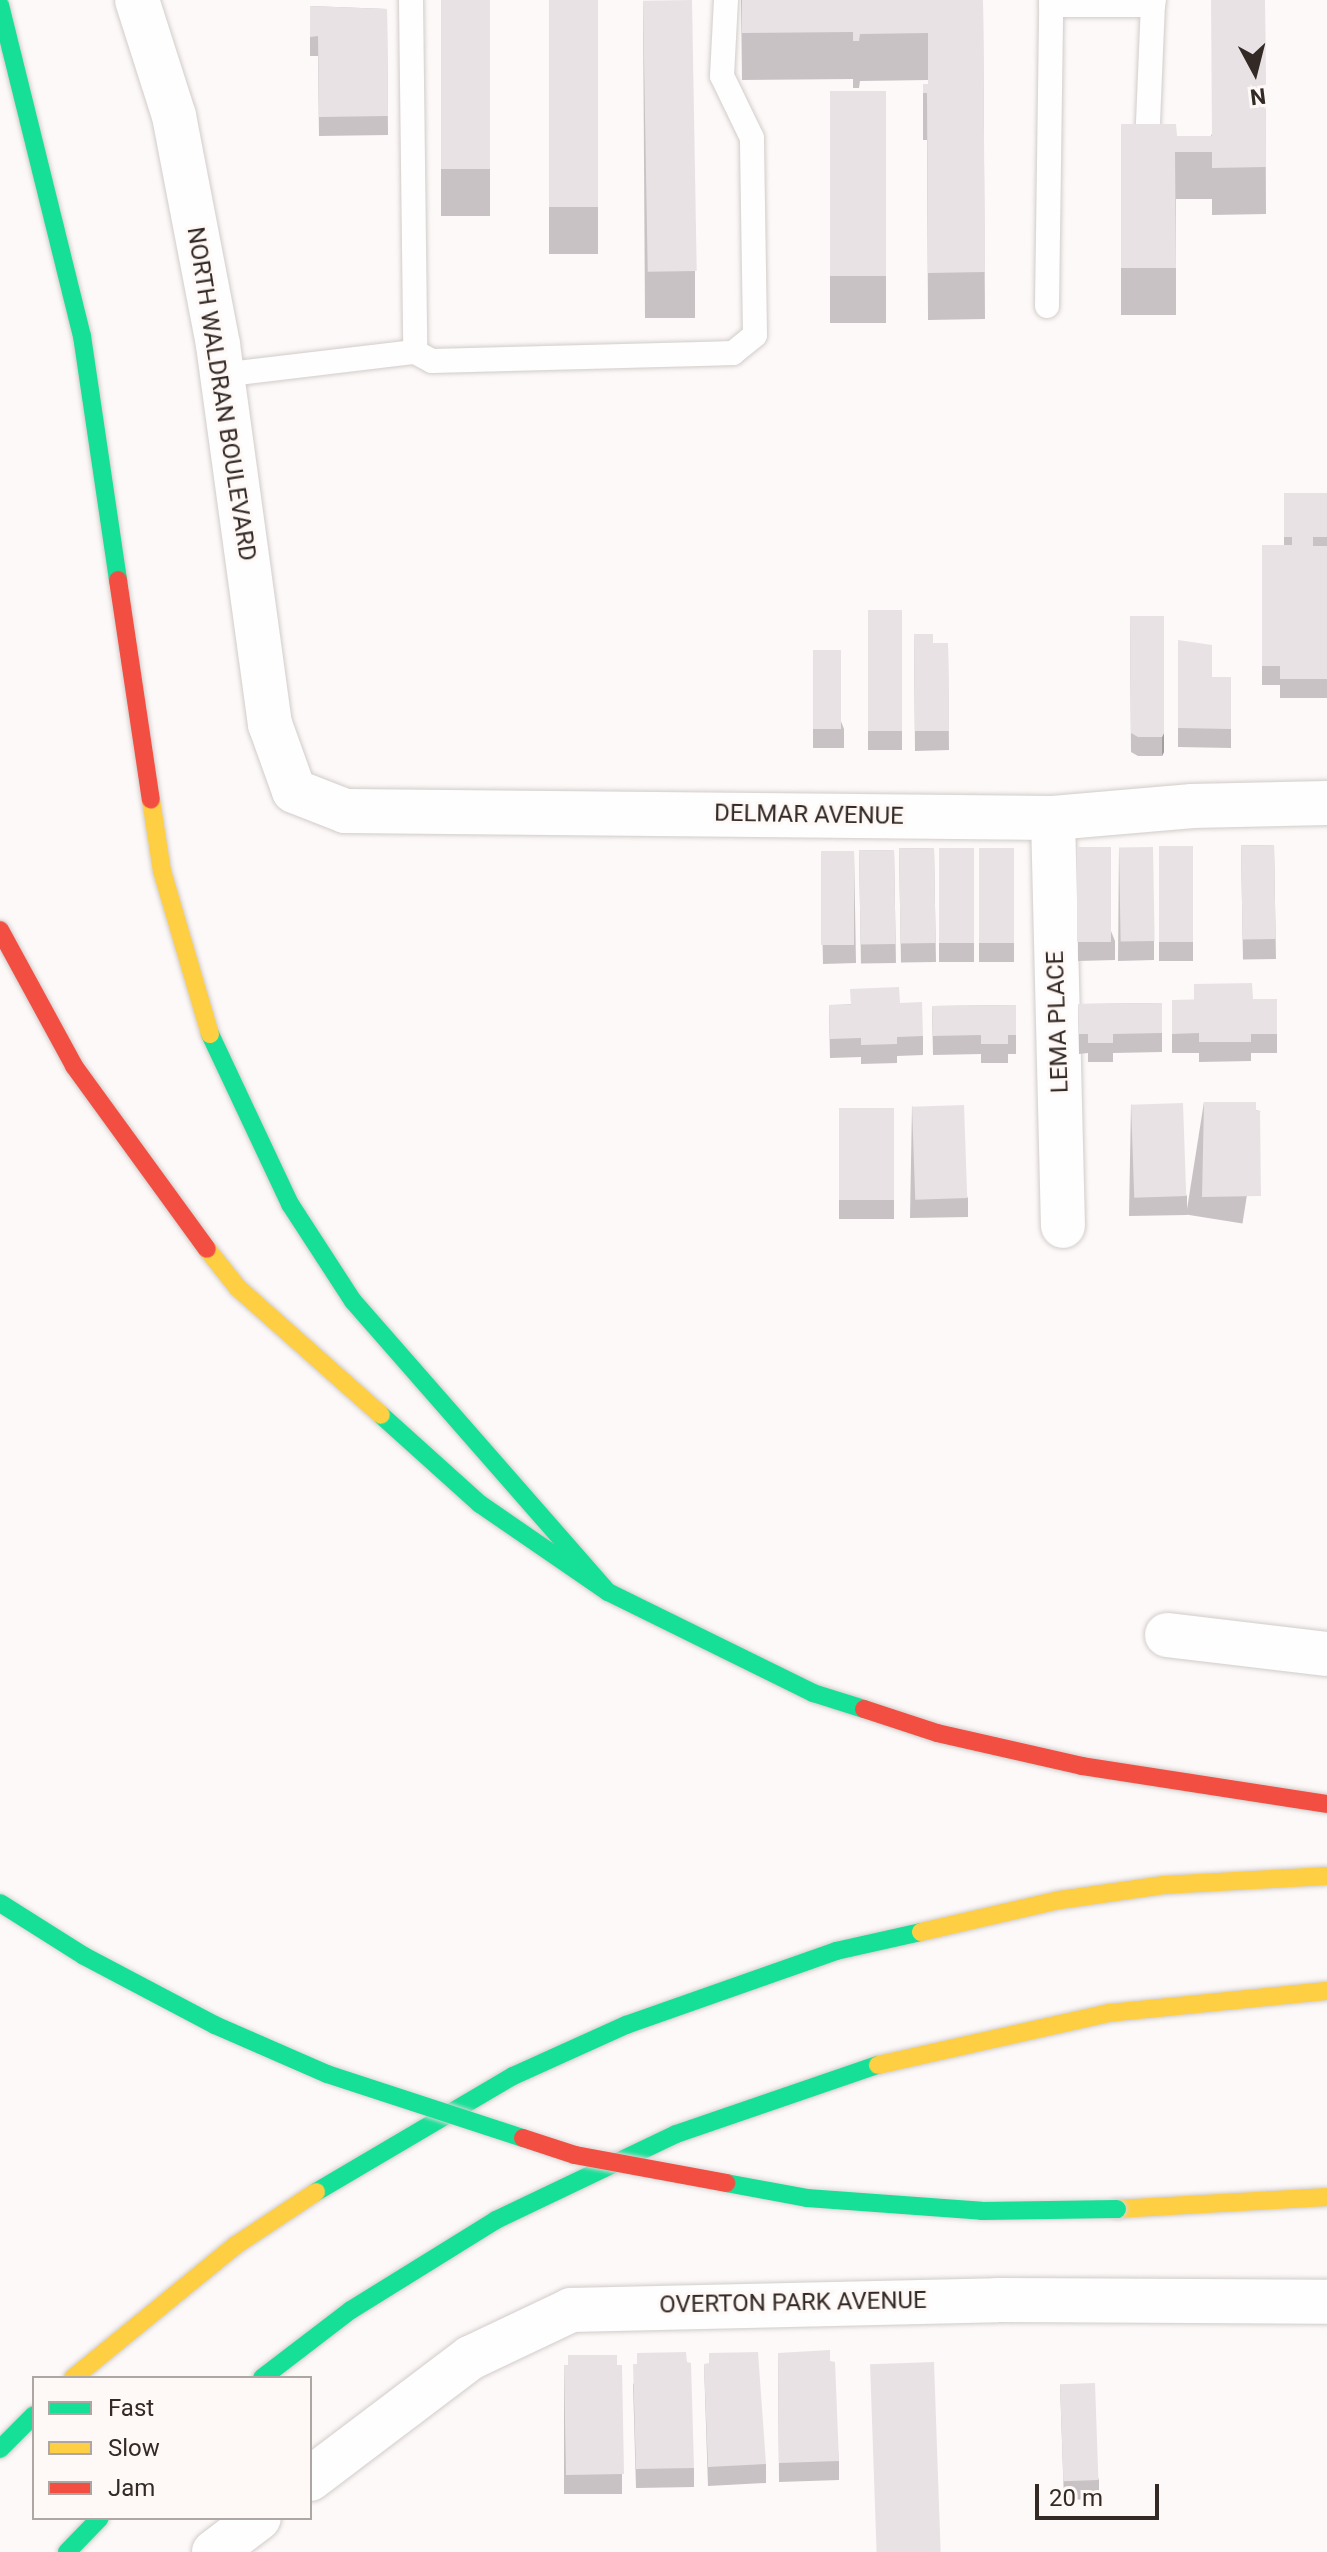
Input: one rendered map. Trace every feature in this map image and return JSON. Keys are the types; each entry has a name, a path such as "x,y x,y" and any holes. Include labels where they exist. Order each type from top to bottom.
{"highway":[{"path":"0,5 82,336 162,871 206,1024 290,1204 353,1301 608,1592"},
{"path":"0,930 74,1066 150,1177 238,1288 480,1504 608,1592 813,1693 937,1733 1082,1766 1327,1804"},
{"path":"75,2376 236,2245 372,2155 513,2076 626,2025 836,1951 1045,1903 1164,1885 1327,1876"},
{"path":"0,1903 84,1956 243,2037 327,2074 575,2155 807,2198 982,2211 1117,2209 1327,2197"},
{"path":"265,2376 351,2310 496,2220 676,2134 817,2082 960,2043 1109,2013 1327,1991"},
{"path":"0,2449 32,2417"},
{"path":"67,2552 98,2520"}],"street":[{"name":"NORTH WALDRAN BOULEVARD","path":"137,0 174,116 221,375 270,724 294,791"},
{"name":"DELMAR AVENUE","path":"294,791 345,811 1053,818 1192,806 1327,803"},
{"name":"LEMA PLACE","path":"1053,818 1063,1226"},
{"path":"1167,1635 1327,1654"},
{"name":"OVERTON PARK AVENUE","path":"312,2477 470,2358 571,2310 997,2300 1327,2302"},
{"path":"214,2552 256,2520"}],"lane":[{"path":"411,0 415,352"},
{"path":"221,375 415,352 432,361 733,353 755,335 752,138 722,76 726,0"},
{"path":"1047,306 1051,3 1154,2 1147,146"}],"building":[{"path":"441,0 490,0 490,169 441,169"},
{"path":"549,0 598,0 598,207 549,207"},
{"path":"692,0 697,271 648,272 643,1"},
{"path":"742,0 983,0 985,272 928,273 927,93 923,93 923,84 928,84 928,33 860,34 859,41 853,41 853,32 742,33"},
{"path":"1211,0 1265,0 1266,167 1212,168 1212,152 1175,152 1176,268 1121,268 1121,124 1176,124 1177,136 1212,136"},
{"path":"310,6 387,9 388,116 319,117 318,36 310,37"},
{"path":"830,91 886,91 886,276 830,276"},
{"path":"1284,493 1327,493 1327,537 1313,537 1313,546 1327,546 1327,679 1280,679 1280,666 1262,666 1262,545 1292,545 1292,537 1284,537"},
{"path":"868,610 902,610 902,731 868,731"},
{"path":"1130,616 1164,616 1162,737 1138,737 1131,733"},
{"path":"914,634 933,634 933,643 948,643 949,731 915,731"},
{"path":"1178,640 1212,645 1212,677 1231,677 1231,729 1178,728"},
{"path":"813,650 841,650 841,729 813,729"},
{"path":"1274,845 1276,939 1243,940 1241,846"},
{"path":"1159,846 1193,846 1193,942 1159,942"},
{"path":"1077,847 1111,847 1111,942 1077,942"},
{"path":"1153,847 1155,941 1121,942 1119,848"},
{"path":"934,848 936,943 901,944 899,849"},
{"path":"939,848 974,848 974,943 939,943"},
{"path":"979,848 1014,848 1014,943 979,943"},
{"path":"894,850 896,944 861,945 859,851"},
{"path":"821,851 854,851 854,945 821,945"},
{"path":"1252,983 1253,999 1277,999 1277,1034 1251,1034 1251,1042 1199,1042 1199,1033 1172,1034 1172,1000 1194,1000 1194,984"},
{"path":"899,987 900,1003 922,1002 923,1036 897,1037 897,1044 861,1045 861,1038 830,1039 829,1005 851,1005 850,989"},
{"path":"1162,1003 1162,1033 1113,1034 1113,1043 1088,1043 1088,1034 1079,1034 1078,1004"},
{"path":"1016,1005 1016,1035 1008,1035 1008,1044 981,1044 981,1035 933,1036 932,1006"},
{"path":"1204,1102 1256,1102 1256,1111 1260,1111 1261,1196 1202,1197"},
{"path":"1183,1103 1186,1196 1134,1198 1131,1105"},
{"path":"964,1105 967,1198 915,1200 912,1107"},
{"path":"839,1108 894,1108 894,1200 839,1200"},
{"path":"830,2350 830,2361 835,2362 839,2461 779,2463 778,2353"},
{"path":"686,2352 687,2362 691,2363 694,2468 636,2469 633,2364 637,2364 637,2353"},
{"path":"758,2352 766,2464 708,2467 704,2364 709,2363 709,2353"},
{"path":"568,2355 617,2355 617,2365 622,2365 624,2474 566,2475 564,2365 568,2365"},
{"path":"934,2362 941,2552 877,2552 870,2364"},
{"path":"1095,2383 1098,2480 1063,2481 1060,2384"}],"traffic: fast":[{"path":"0,5 82,336 118,580"},
{"path":"210,1034 290,1204 353,1301 608,1592"},
{"path":"381,1415 480,1504 608,1592 813,1693 864,1709"},
{"path":"0,1903 84,1956 215,2025 327,2074 523,2138"},
{"path":"316,2192 513,2076 626,2025 836,1951 921,1932"},
{"path":"265,2376 351,2310 496,2220 676,2134 878,2065"},
{"path":"726,2183 807,2198 982,2211 1117,2209"},
{"path":"0,2449 32,2417"},
{"path":"67,2552 98,2520"}],"traffic: slow":[{"path":"151,800 162,871 210,1034"},
{"path":"207,1249 238,1288 381,1415"},
{"path":"921,1932 1060,1900 1164,1885 1327,1876"},
{"path":"878,2065 1109,2013 1327,1991"},
{"path":"75,2376 236,2245 316,2192"},
{"path":"1117,2209 1327,2197"}],"traffic: jam":[{"path":"118,580 151,800"},
{"path":"0,930 74,1066 207,1249"},
{"path":"864,1709 937,1733 1082,1766 1327,1804"},
{"path":"523,2138 575,2155 726,2183"}]}
